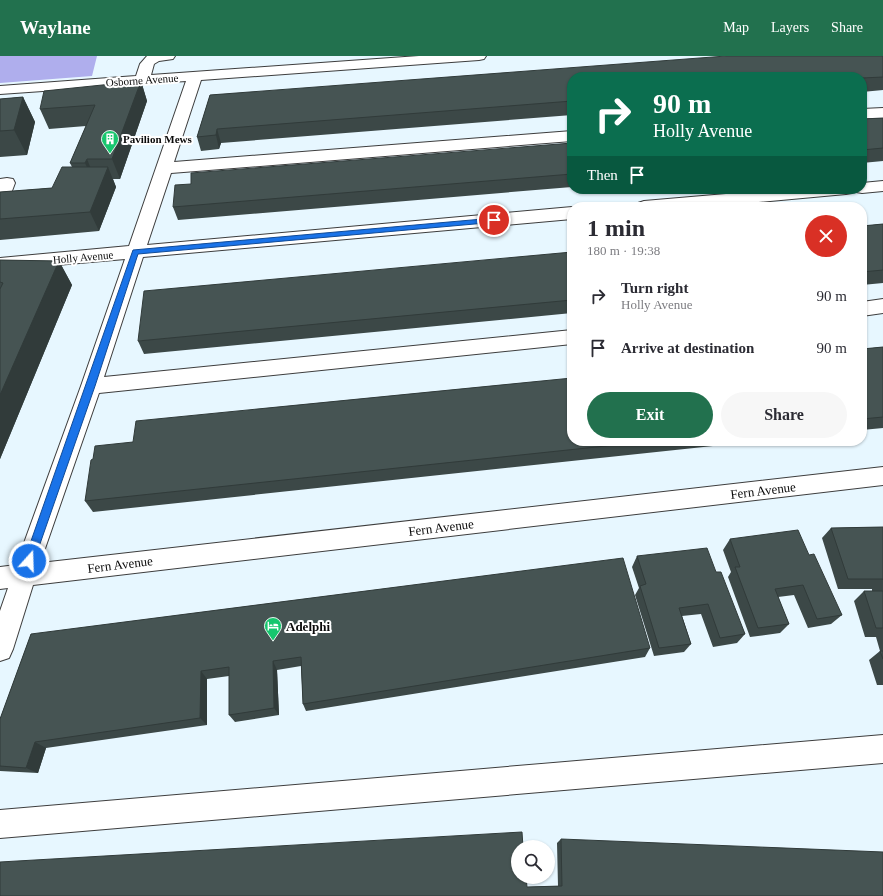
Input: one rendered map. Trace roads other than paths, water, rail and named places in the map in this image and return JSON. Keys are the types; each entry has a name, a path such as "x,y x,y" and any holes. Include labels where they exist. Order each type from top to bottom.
{"street":[{"path":"143,79 146,63 151,59 168,56"},
{"name":"Osborne Avenue","path":"0,90 195,76 248,67 284,70 479,56"},
{"path":"0,649 24,575 91,386 195,76"},
{"path":"867,114 883,112"},
{"path":"164,168 567,136"},
{"path":"0,184 7,183 0,203"},
{"path":"867,188 883,186"},
{"path":"700,202 790,194"},
{"name":"Holly Avenue","path":"0,264 567,213"},
{"path":"867,308 883,306"},
{"path":"91,386 567,338"},
{"name":"Fern Avenue","path":"0,578 883,476"},
{"path":"0,824 883,749"}],"place":[{"name":"Pavilion Mews","path":"110,154"},
{"name":"Adelphi","path":"273,641"}]}
